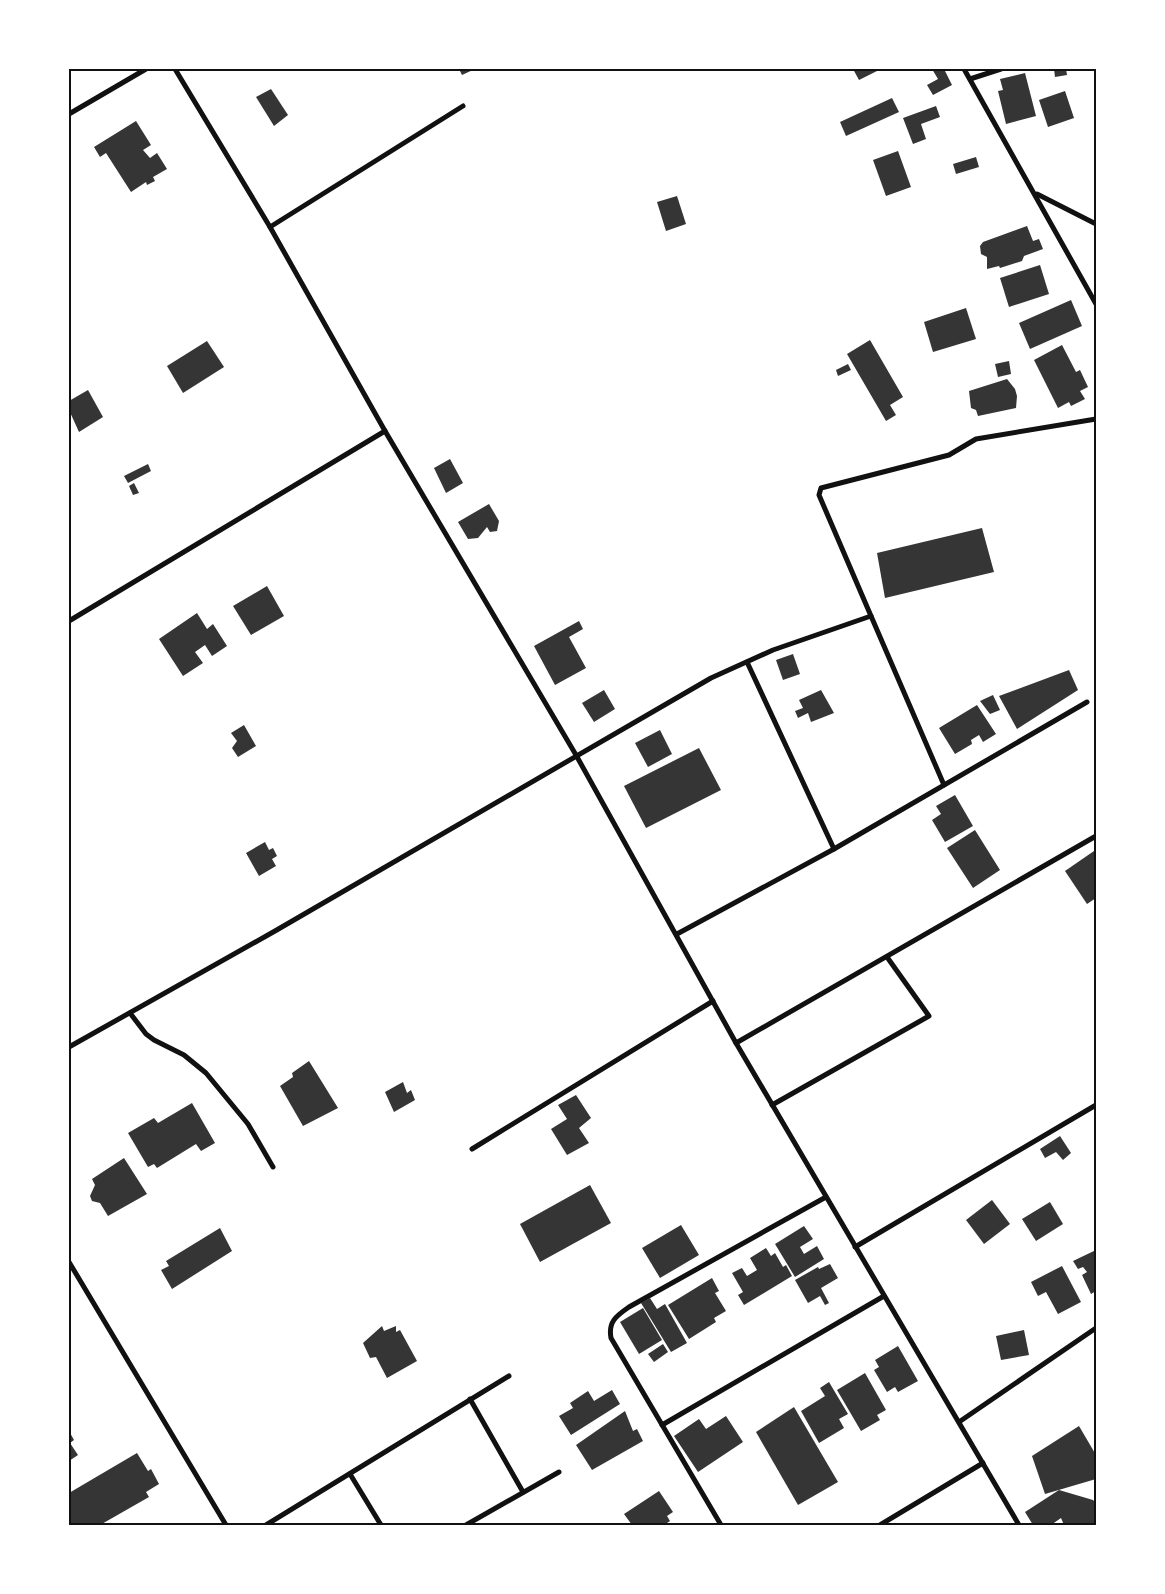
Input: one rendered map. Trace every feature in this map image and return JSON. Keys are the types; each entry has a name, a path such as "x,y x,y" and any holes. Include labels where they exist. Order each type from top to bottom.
{"street":[{"path":"69,114 146,69"},
{"path":"174,69 270,227 385,431 576,755 736,1043 1019,1525"},
{"path":"964,69 1036,194 1096,304"},
{"path":"970,79 1001,69"},
{"path":"270,227 463,106"},
{"path":"1036,194 1096,224"},
{"path":"944,785 819,495 821,488 949,455 976,439 1096,419"},
{"path":"69,621 385,431"},
{"path":"69,1047 711,678 774,650 871,616"},
{"path":"747,662 834,849"},
{"path":"677,934 834,849 1087,702"},
{"path":"736,1043 1096,836"},
{"path":"772,1105 929,1016 887,957"},
{"path":"472,1149 713,1001"},
{"path":"130,1013 146,1034 184,1055 212,1078 248,1124 273,1167"},
{"path":"855,1247 1096,1105"},
{"path":"721,1525 611,1338 610,1329 615,1317 826,1197"},
{"path":"69,1262 226,1525"},
{"path":"662,1425 884,1296"},
{"path":"959,1422 1096,1328"},
{"path":"266,1525 510,1376"},
{"path":"470,1399 523,1492"},
{"path":"880,1525 983,1464"},
{"path":"466,1525 559,1472"},
{"path":"350,1474 381,1525"}],"building":[{"path":"459,69 475,69 462,75"},
{"path":"853,69 881,69 859,80"},
{"path":"932,69 944,69 952,85 933,95 927,85 938,79"},
{"path":"1054,69 1066,69 1067,75 1055,77"},
{"path":"1025,73 1036,116 1006,124 998,91 1003,90 1000,79"},
{"path":"271,89 288,115 274,126 256,97"},
{"path":"1065,91 1074,118 1048,127 1039,100"},
{"path":"892,98 899,112 846,136 840,122"},
{"path":"936,106 940,117 921,124 926,139 913,144 903,118"},
{"path":"136,121 151,145 143,150 150,158 157,153 167,169 153,177 155,181 147,185 146,182 131,192 106,153 100,157 94,147"},
{"path":"898,151 911,187 886,196 873,160"},
{"path":"976,157 979,167 956,174 953,164"},
{"path":"677,196 686,224 666,231 657,202"},
{"path":"1027,226 1033,241 1039,239 1043,249 1024,256 1022,261 1000,268 999,266 987,269 987,257 981,254 980,246 983,242"},
{"path":"1040,265 1049,294 1009,307 1000,278"},
{"path":"1071,300 1082,326 1030,349 1019,323"},
{"path":"966,308 976,339 933,352 924,322"},
{"path":"870,340 903,397 890,405 896,415 886,421 847,354"},
{"path":"207,341 224,367 183,393 167,366"},
{"path":"1062,345 1076,372 1080,370 1088,387 1080,391 1085,399 1071,406 1069,402 1058,408 1034,360"},
{"path":"1009,361 1011,374 998,377 995,364"},
{"path":"848,364 851,370 838,376 836,370"},
{"path":"1007,379 1015,389 1017,396 1016,408 978,416 976,410 971,408 969,391"},
{"path":"88,390 103,417 79,432 69,410 69,401"},
{"path":"450,459 463,483 446,493 434,468"},
{"path":"148,464 151,471 128,483 124,476"},
{"path":"134,483 139,493 133,495 129,486"},
{"path":"489,504 499,521 497,531 490,532 487,527 478,538 468,539 458,522"},
{"path":"982,528 994,572 885,598 877,553"},
{"path":"267,586 284,616 251,635 233,606"},
{"path":"197,613 207,629 213,624 227,646 212,656 205,645 195,652 203,663 183,676 159,639"},
{"path":"579,621 583,629 569,637 586,668 555,685 534,646"},
{"path":"793,654 800,674 783,680 776,660"},
{"path":"1069,670 1078,690 1017,729 999,696"},
{"path":"604,690 615,709 594,722 582,703"},
{"path":"821,690 834,713 811,722 808,713 798,718 795,711 803,708 799,700"},
{"path":"993,695 1000,710 990,714 980,701"},
{"path":"977,705 996,734 983,742 979,735 971,740 972,744 955,754 939,728"},
{"path":"244,725 256,746 238,757 232,748 237,741 231,733"},
{"path":"660,730 672,754 648,767 635,743"},
{"path":"699,748 721,790 646,828 624,786"},
{"path":"955,795 973,826 945,842 932,820 941,814 936,806"},
{"path":"975,830 1000,870 973,888 947,848"},
{"path":"265,842 269,850 273,848 277,856 272,859 276,866 259,876 246,853"},
{"path":"1094,851 1096,854 1096,898 1087,904 1065,871"},
{"path":"309,1061 338,1108 303,1126 280,1086 293,1077 292,1073"},
{"path":"403,1082 407,1093 411,1090 415,1100 394,1112 385,1092"},
{"path":"576,1095 591,1118 579,1128 589,1143 567,1155 551,1129 567,1119 558,1105"},
{"path":"192,1103 215,1143 201,1151 196,1144 157,1168 154,1164 148,1167 128,1133 154,1118 158,1123"},
{"path":"1060,1136 1071,1153 1063,1160 1056,1152 1045,1158 1040,1149"},
{"path":"124,1158 147,1194 108,1216 100,1203 92,1201 90,1196 95,1185 92,1179"},
{"path":"590,1185 611,1223 540,1262 520,1224"},
{"path":"992,1200 1010,1224 984,1244 966,1220"},
{"path":"1050,1202 1063,1224 1036,1241 1022,1219"},
{"path":"681,1225 699,1255 660,1278 642,1248"},
{"path":"804,1226 813,1239 800,1247 804,1254 817,1246 824,1259 795,1277 775,1244"},
{"path":"220,1228 232,1251 172,1289 161,1270 169,1266 166,1261"},
{"path":"766,1248 771,1256 775,1253 783,1267 786,1265 792,1276 744,1305 738,1295 743,1292 732,1273 742,1268 747,1276 757,1270 750,1258"},
{"path":"1096,1250 1096,1291 1091,1294 1082,1275 1087,1272 1083,1267 1078,1269 1073,1261"},
{"path":"830,1264 838,1278 821,1288 829,1303 825,1305 820,1296 808,1303 795,1280 818,1267 819,1269"},
{"path":"1062,1266 1081,1302 1058,1314 1046,1292 1038,1296 1031,1282"},
{"path":"712,1278 719,1291 715,1293 726,1311 714,1318 716,1322 689,1339 668,1305"},
{"path":"650,1298 657,1309 665,1304 687,1343 671,1352 641,1303"},
{"path":"643,1308 662,1340 639,1354 620,1322"},
{"path":"382,1326 384,1331 396,1326 396,1332 400,1330 417,1361 387,1378 376,1357 370,1358 363,1343"},
{"path":"1024,1330 1029,1355 1001,1360 996,1336"},
{"path":"663,1344 668,1352 654,1362 648,1354"},
{"path":"898,1346 918,1381 898,1392 895,1387 887,1392 874,1370 879,1367 875,1360"},
{"path":"865,1373 886,1410 877,1415 880,1420 861,1431 837,1390"},
{"path":"829,1382 848,1414 839,1419 844,1428 819,1443 801,1411 825,1396 820,1388"},
{"path":"612,1390 620,1404 571,1435 559,1416 573,1408 570,1403 588,1391 594,1401"},
{"path":"794,1407 838,1482 798,1505 756,1432"},
{"path":"625,1411 633,1431 637,1429 643,1441 592,1470 576,1445"},
{"path":"726,1416 743,1442 698,1472 674,1436 699,1419 706,1429"},
{"path":"1079,1426 1096,1455 1096,1479 1045,1494 1032,1456"},
{"path":"69,1431 74,1440 70,1443 78,1455 69,1461"},
{"path":"137,1453 148,1471 151,1469 159,1484 146,1492 149,1497 100,1525 69,1525 69,1493"},
{"path":"1059,1490 1093,1500 1096,1503 1096,1525 1064,1525 1061,1518 1051,1525 1033,1525 1025,1512"},
{"path":"659,1491 673,1512 667,1516 670,1521 664,1525 632,1525 624,1514"}]}
